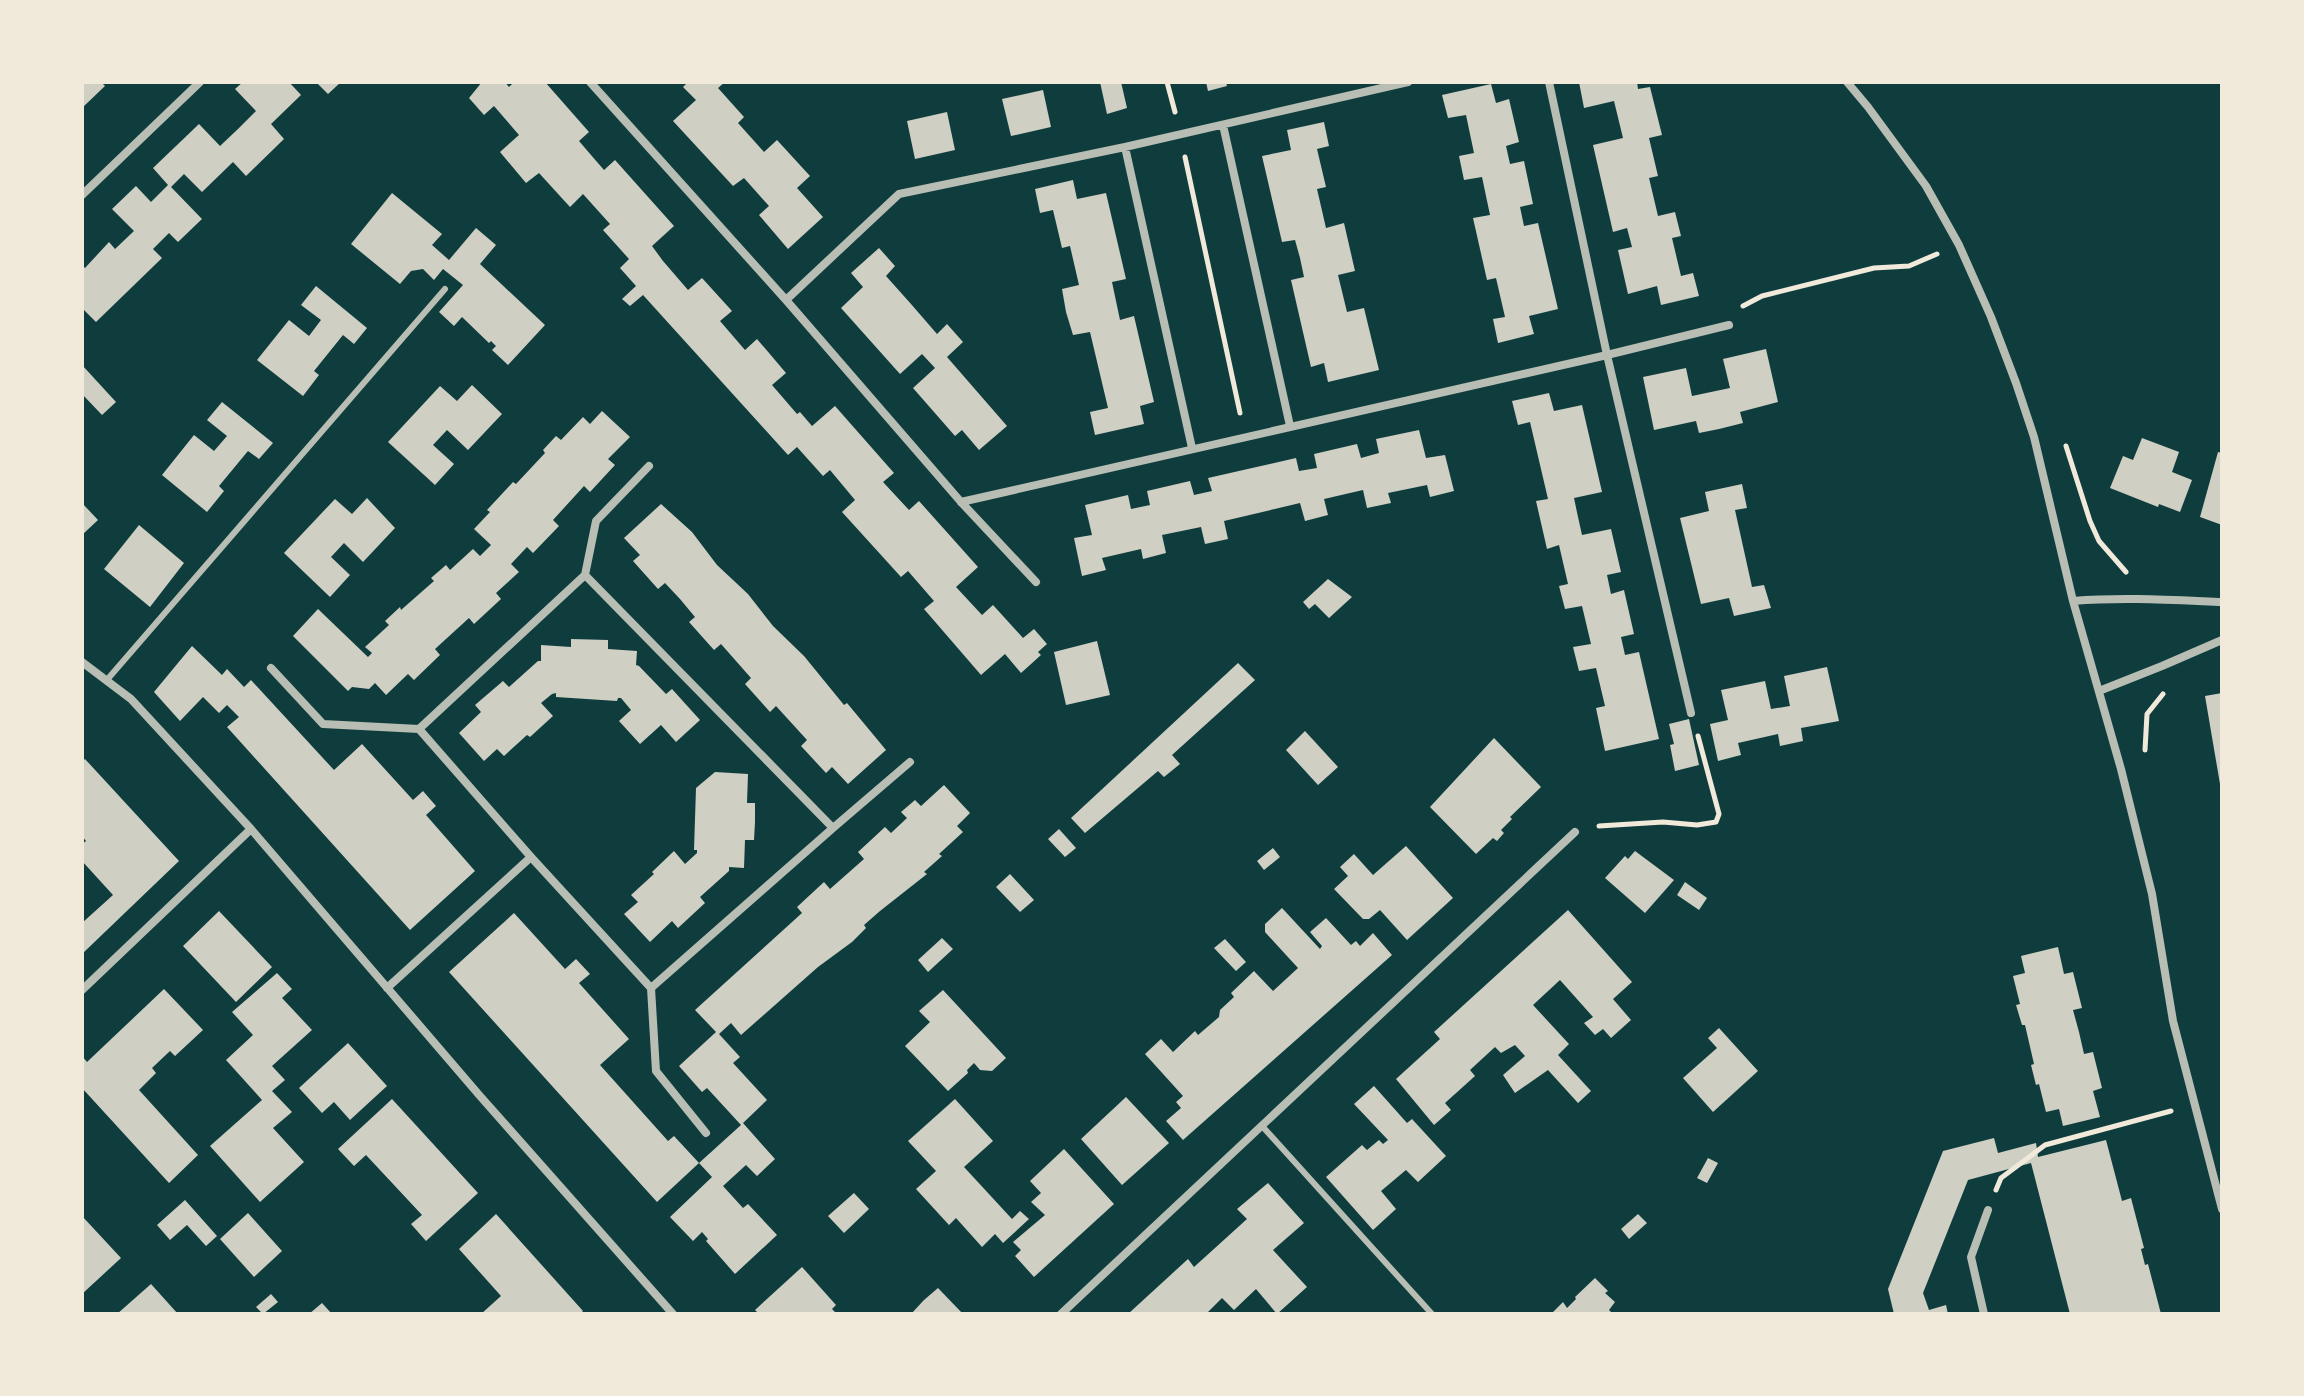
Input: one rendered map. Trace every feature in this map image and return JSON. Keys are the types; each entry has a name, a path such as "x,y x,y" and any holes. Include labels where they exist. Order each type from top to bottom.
{"street":[{"path":"82,195 200,82"},
{"path":"590,82 786,300 961,502 1036,582"},
{"path":"786,300 899,194 1180,135 1408,82"},
{"path":"1549,82 1607,355 1691,713"},
{"path":"1847,82 1926,186 1959,245 1991,317 2034,437 2073,601 2152,894 2173,1021 2222,1209"},
{"path":"1223,125 1290,426"},
{"path":"1125,147 1192,448"},
{"path":"961,502 1729,325"},
{"path":"419,729 585,575 596,521 649,466"},
{"path":"585,575 833,828"},
{"path":"2073,601 2104,598 2222,602"},
{"path":"2099,691 2222,640"},
{"path":"82,662 131,699 251,829 673,1314"},
{"path":"271,668 323,724 419,729 651,988 656,1071 706,1133"},
{"path":"651,988 910,762"},
{"path":"82,990 251,829"},
{"path":"1061,1314 1575,832"},
{"path":"387,988 531,857"},
{"path":"1984,1314 1971,1257 1988,1210"}],"lane":[{"path":"106,681 445,289"},
{"path":"1262,1126 1432,1314"}],"path":[{"path":"1167,82 1245,436"},
{"path":"1729,325 1736,310 1762,296 1874,268 1909,266 1959,245"},
{"path":"1575,832 1600,826 1716,822 1719,814 1713,787 1691,713"},
{"path":"1988,1210 2001,1178 2045,1145 2195,1105"}],"building":[{"path":"82,82 101,82 105,86 82,108"},
{"path":"243,82 289,82 301,95 271,124 284,139 246,176 233,162 202,192 184,174 171,187 202,219 178,242 169,233 153,249 162,258 96,322 82,308 82,265 85,268 109,242 115,249 134,231 112,209 136,186 151,202 168,185 153,168 199,124 220,146 238,129 256,111 235,89"},
{"path":"316,82 341,82 328,94"},
{"path":"482,82 505,82 509,87 514,82 545,82 589,132 579,141 604,170 615,160 674,226 652,246 688,290 702,278 732,311 720,321 745,350 757,339 786,373 772,385 812,426 835,406 894,473 883,482 909,510 919,501 978,567 956,587 982,615 993,605 1023,638 1034,629 1047,644 1038,652 1041,655 1021,673 1005,654 981,675 924,609 934,601 908,571 901,577 842,512 855,500 830,470 823,476 797,447 788,455 643,295 630,306 622,299 636,286 620,268 629,259 603,230 610,224 583,194 570,207 539,173 526,183 500,152 519,135 494,106 484,115 469,98"},
{"path":"688,82 725,82 718,88 744,117 738,123 764,152 777,140 810,176 797,188 823,217 788,249 759,215 769,206 744,178 733,186 673,121 696,100 683,87"},
{"path":"1100,82 1121,82 1127,108 1107,114"},
{"path":"1206,82 1226,82 1227,86 1208,91"},
{"path":"1579,82 1637,82 1638,89 1650,87 1662,135 1649,138 1658,176 1649,178 1658,216 1675,212 1681,236 1672,238 1681,276 1693,273 1699,296 1661,305 1657,286 1628,294 1618,250 1632,247 1627,228 1613,232 1593,145 1623,138 1614,101 1584,108"},
{"path":"1491,84 1496,103 1509,99 1519,142 1506,146 1510,164 1524,161 1533,204 1520,207 1524,226 1538,223 1558,309 1529,316 1534,334 1498,343 1493,319 1505,317 1496,278 1487,280 1473,218 1490,215 1482,177 1464,180 1459,156 1474,153 1466,115 1448,118 1442,95"},
{"path":"1043,90 1051,127 1011,136 1002,99"},
{"path":"947,112 955,150 915,159 907,121"},
{"path":"1324,122 1329,146 1317,149 1326,187 1317,189 1326,228 1344,223 1355,271 1338,275 1347,312 1364,308 1379,370 1328,382 1324,363 1311,367 1291,280 1304,277 1300,258 1295,240 1282,242 1262,156 1291,150 1287,130"},
{"path":"1073,180 1077,199 1106,193 1126,279 1112,282 1120,320 1134,316 1154,402 1140,406 1144,424 1095,435 1090,412 1108,408 1090,332 1073,335 1066,312 1062,289 1079,285 1070,246 1062,248 1053,210 1040,213 1035,189"},
{"path":"392,193 442,234 432,245 449,260 476,228 496,245 480,264 545,325 508,365 492,350 496,346 462,317 454,326 439,312 463,285 443,269 434,280 423,269 411,271 400,284 351,244"},
{"path":"879,248 895,266 886,276 937,334 947,324 963,342 947,357 1007,426 979,450 962,430 955,436 913,388 935,368 922,354 900,374 841,308 863,287 851,273"},
{"path":"316,286 367,328 354,344 343,335 314,371 319,375 303,396 257,360 289,320 309,336 321,320 301,305"},
{"path":"1766,349 1778,402 1740,412 1743,423 1719,429 1699,433 1696,421 1654,430 1643,377 1686,368 1692,396 1730,388 1723,359"},
{"path":"82,365 116,402 102,415 82,394"},
{"path":"472,385 502,414 468,450 447,430 433,445 454,464 435,485 388,442 440,386 457,401"},
{"path":"1549,393 1554,411 1582,405 1602,492 1574,498 1582,535 1611,529 1621,572 1607,575 1611,594 1624,590 1634,634 1621,637 1625,655 1639,652 1659,739 1605,751 1596,708 1605,706 1596,668 1579,671 1573,647 1591,644 1582,606 1565,609 1559,586 1568,584 1559,545 1547,549 1536,501 1548,499 1530,422 1518,425 1512,401"},
{"path":"222,402 273,443 259,459 248,451 219,486 224,491 207,512 162,475 194,435 214,451 227,436 207,420"},
{"path":"602,411 630,437 608,459 615,465 590,492 584,486 553,520 559,526 533,553 527,547 511,564 519,572 496,593 501,599 474,624 469,618 435,649 440,655 414,680 408,674 386,695 375,683 369,689 352,687 348,691 293,636 318,609 368,657 372,653 365,647 389,625 385,621 434,581 431,578 446,565 450,570 473,549 480,556 491,545 474,529 513,482 516,484 545,453 543,450 556,436 561,440 583,417 590,424"},
{"path":"1419,430 1426,458 1445,455 1454,491 1430,497 1427,485 1388,493 1391,503 1367,508 1363,490 1324,499 1328,515 1305,521 1300,503 1224,521 1228,539 1205,544 1201,527 1162,535 1166,553 1143,559 1141,549 1102,558 1106,570 1082,576 1074,538 1092,535 1085,505 1128,495 1131,509 1150,505 1147,491 1190,481 1194,495 1212,491 1208,478 1296,458 1299,471 1317,468 1314,454 1357,444 1361,458 1379,453 1376,439"},
{"path":"2142,438 2179,452 2172,472 2192,480 2180,512 2159,504 2158,507 2110,488 2123,456 2133,460"},
{"path":"2218,452 2222,453 2222,525 2200,517"},
{"path":"1742,484 1747,508 1735,510 1752,587 1764,585 1771,608 1734,616 1729,598 1701,604 1680,518 1709,511 1705,492"},
{"path":"367,498 395,528 363,562 344,543 331,557 350,575 330,597 284,553 335,499 352,514"},
{"path":"82,503 98,520 82,535"},
{"path":"661,504 692,532 717,565 748,594 773,626 804,656 844,705 847,703 886,750 848,784 832,767 826,773 801,746 807,740 776,706 770,712 745,684 751,678 721,644 714,650 689,622 695,617 680,599 665,583 658,589 633,561 640,555 624,538"},
{"path":"139,525 184,563 150,607 104,569"},
{"path":"1328,579 1352,597 1329,618 1315,604 1309,609 1303,602"},
{"path":"571,639 608,640 608,649 637,651 636,665 666,694 672,689 700,720 676,742 661,725 640,744 619,721 631,710 621,698 617,701 556,697 556,693 541,703 553,716 504,756 497,749 484,761 459,733 481,712 475,705 503,681 509,687 541,661 541,645 571,647"},
{"path":"1097,641 1110,695 1066,705 1054,652"},
{"path":"192,646 222,675 227,669 244,687 251,680 334,770 362,744 413,800 423,791 436,806 426,815 475,871 410,930 227,727 239,717 227,705 219,713 203,697 180,721 154,692"},
{"path":"1238,663 1255,680 1172,755 1180,764 1164,777 1158,771 1085,833 1071,818"},
{"path":"1827,667 1839,721 1801,728 1803,741 1780,746 1778,734 1738,743 1741,755 1718,761 1710,724 1728,720 1721,690 1765,681 1771,709 1790,706 1784,676"},
{"path":"2222,693 2222,784 2220,784 2205,696"},
{"path":"1689,719 1699,765 1675,771 1670,745 1674,744 1669,724"},
{"path":"1305,731 1338,767 1318,785 1286,750"},
{"path":"1494,738 1541,787 1510,817 1512,819 1501,830 1504,833 1497,841 1493,838 1476,854 1430,807"},
{"path":"85,759 179,861 82,954 82,923 113,895 82,861 82,844 86,841 82,836 82,762"},
{"path":"715,772 748,774 747,803 755,803 755,822 754,840 745,840 744,868 729,867 729,871 700,897 705,903 678,928 672,921 650,942 624,914 638,902 631,895 674,851 685,864 697,853 694,850 696,788"},
{"path":"944,785 970,813 957,826 963,832 939,854 942,856 924,872 927,874 880,911 864,925 866,928 852,942 818,967 741,1035 731,1023 719,1034 740,1057 733,1063 767,1100 743,1123 775,1159 757,1176 746,1165 723,1186 743,1208 748,1204 777,1235 735,1274 706,1241 708,1239 702,1232 693,1241 670,1217 712,1177 699,1163 741,1125 707,1088 702,1092 679,1066 716,1032 695,1010 802,913 797,907 824,882 830,889 864,859 858,852 885,827 891,833 907,818 901,812 915,800 921,806"},
{"path":"1059,829 1076,848 1065,857 1048,839"},
{"path":"1406,846 1453,898 1407,940 1380,910 1369,919 1363,919 1334,889 1348,876 1340,867 1354,854 1373,875"},
{"path":"1273,848 1280,857 1264,870 1257,861"},
{"path":"1635,851 1674,880 1645,913 1605,878 1625,856 1628,859"},
{"path":"1010,874 1034,900 1020,912 996,887"},
{"path":"1685,882 1707,898 1699,910 1677,895"},
{"path":"1282,908 1320,949 1322,946 1310,932 1326,918 1351,945 1356,941 1360,946 1373,933 1392,955 1183,1140 1166,1121 1181,1108 1176,1102 1183,1096 1145,1054 1161,1039 1173,1052 1195,1031 1198,1035 1219,1017 1220,1010 1234,997 1231,993 1254,971 1273,991 1298,968 1265,932 1265,924"},
{"path":"1568,910 1632,982 1613,999 1631,1020 1611,1038 1603,1029 1595,1035 1584,1023 1593,1017 1560,980 1533,1005 1569,1044 1558,1055 1591,1091 1578,1103 1548,1070 1515,1093 1503,1075 1525,1056 1515,1045 1501,1053 1495,1047 1470,1070 1475,1076 1445,1103 1451,1110 1434,1125 1396,1079 1440,1039 1434,1032"},
{"path":"219,911 272,967 236,1002 183,946"},
{"path":"514,913 565,969 576,959 590,974 579,983 629,1039 600,1065 668,1141 674,1136 699,1163 657,1202 449,972"},
{"path":"942,938 953,949 928,972 918,960"},
{"path":"1225,939 1246,962 1236,971 1214,948"},
{"path":"2058,947 2064,974 2073,972 2082,1008 2073,1010 2084,1054 2093,1052 2102,1088 2093,1091 2100,1117 2063,1126 2059,1109 2046,1112 2039,1084 2036,1085 2025,1025 2022,1025 2016,1005 2020,1004 2013,976 2025,973 2021,956"},
{"path":"277,973 292,989 282,998 312,1030 272,1066 285,1080 272,1091 292,1112 273,1128 304,1162 260,1202 210,1146 262,1100 226,1060 253,1035 232,1012"},
{"path":"164,989 203,1030 175,1056 170,1051 152,1068 156,1073 139,1090 198,1155 169,1183 82,1088 82,1056 87,1062"},
{"path":"943,990 1006,1058 992,1071 980,1070 974,1063 967,1070 968,1073 948,1091 905,1046 930,1022 919,1011"},
{"path":"1719,1028 1758,1071 1713,1112 1683,1078 1717,1048 1708,1038"},
{"path":"348,1043 387,1086 350,1120 334,1102 322,1113 299,1088"},
{"path":"1374,1086 1407,1123 1412,1119 1446,1156 1418,1182 1406,1170 1381,1191 1396,1209 1373,1230 1326,1177 1362,1145 1367,1150 1379,1140 1383,1144 1388,1140 1354,1104"},
{"path":"1126,1097 1169,1143 1122,1185 1081,1139"},
{"path":"392,1099 478,1193 426,1241 411,1224 422,1215 366,1155 354,1166 338,1149"},
{"path":"955,1099 993,1141 964,1167 1012,1219 1020,1211 1029,1219 1003,1243 995,1234 982,1247 956,1218 949,1225 916,1189 936,1171 908,1141"},
{"path":"1994,1138 1998,1153 2036,1143 2038,1157 2106,1140 2122,1201 2131,1198 2144,1248 2141,1249 2145,1265 2148,1264 2161,1314 2070,1314 2031,1163 1968,1180 1923,1293 1929,1310 1946,1305 1948,1314 1894,1314 1888,1289 1943,1151"},
{"path":"1064,1149 1114,1204 1034,1277 1015,1256 1021,1250 1013,1242 1045,1215 1031,1202 1041,1193 1030,1181"},
{"path":"1708,1158 1718,1163 1707,1183 1697,1178"},
{"path":"1268,1183 1304,1223 1273,1250 1307,1287 1277,1314 1256,1289 1234,1310 1222,1298 1206,1314 1128,1314 1188,1259 1194,1267 1247,1219 1237,1209"},
{"path":"854,1193 869,1209 844,1233 828,1216"},
{"path":"185,1200 217,1236 206,1246 187,1225 170,1240 157,1225"},
{"path":"248,1213 282,1251 254,1277 220,1239"},
{"path":"496,1214 583,1311 580,1314 481,1314 501,1296 459,1249"},
{"path":"1638,1214 1647,1223 1629,1239 1621,1229"},
{"path":"82,1216 121,1258 82,1294"},
{"path":"802,1267 836,1305 832,1309 837,1314 759,1314 755,1310"},
{"path":"1595,1278 1615,1302 1609,1310 1613,1314 1551,1314 1563,1302 1567,1308"},
{"path":"151,1284 178,1314 117,1314"},
{"path":"938,1288 963,1314 911,1314 924,1300"},
{"path":"271,1294 278,1302 263,1314 256,1307"},
{"path":"322,1303 332,1314 309,1314"}]}
